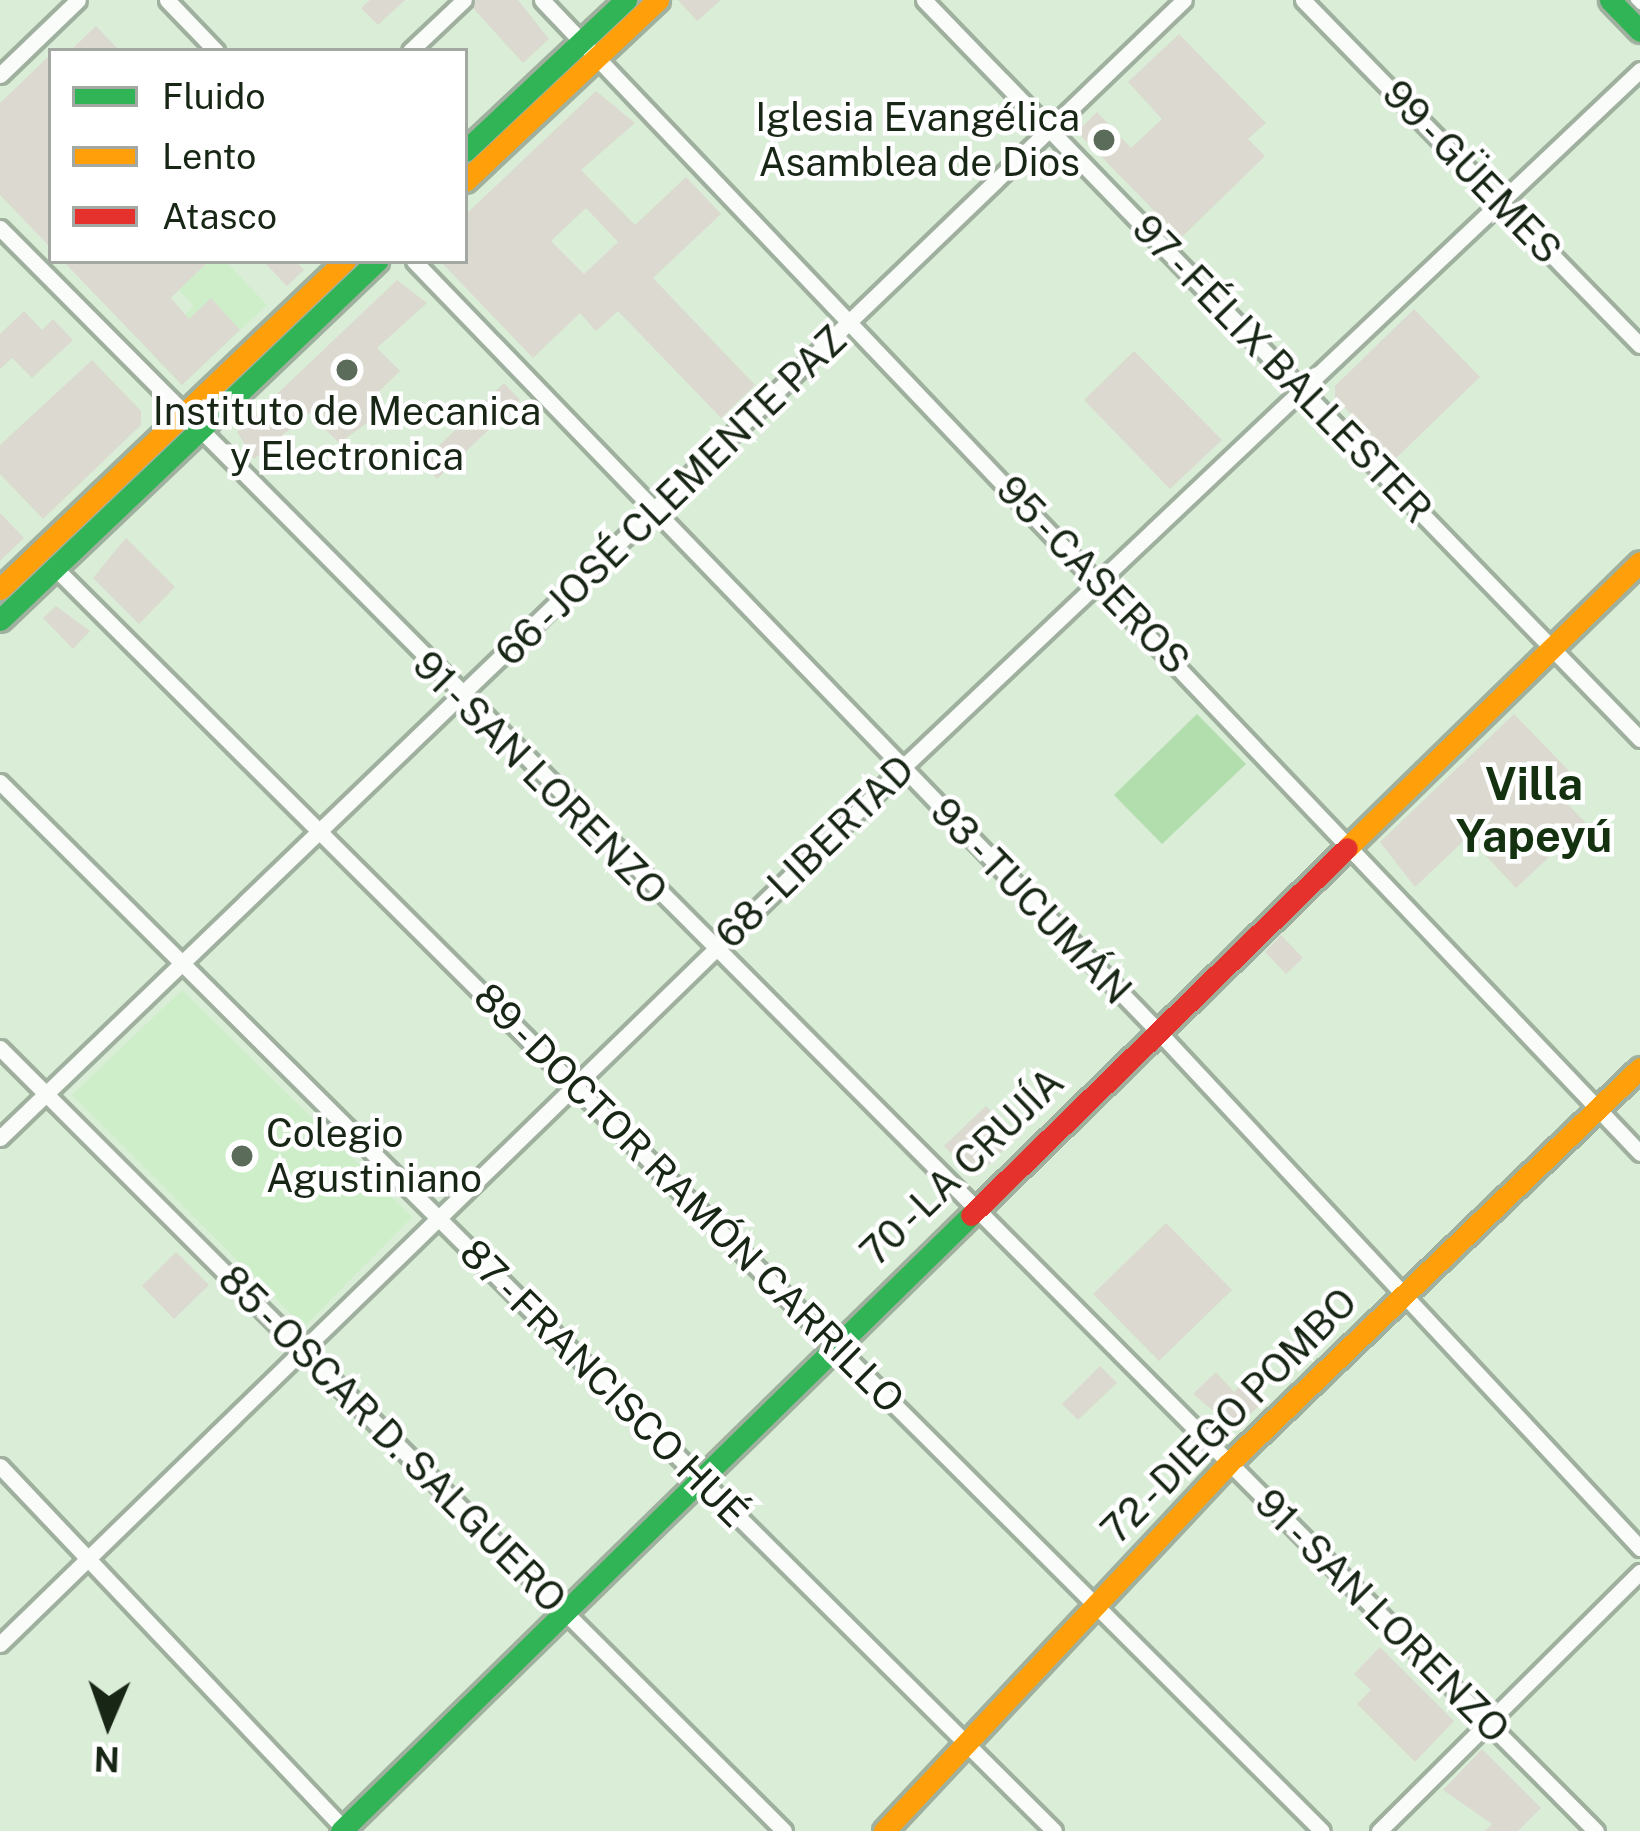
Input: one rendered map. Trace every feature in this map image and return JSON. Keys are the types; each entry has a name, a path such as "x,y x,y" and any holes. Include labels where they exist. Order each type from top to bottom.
{"street":[{"path":"0,75 78,0"},
{"path":"166,0 213,48"},
{"path":"413,48 464,0"},
{"name":"95 - CASEROS","path":"542,0 1350,842 1640,1153"},
{"path":"468,178 590,51 626,0"},
{"path":"468,149 658,0"},
{"name":"97 - FÉLIX BALLESTER","path":"923,0 1640,739"},
{"name":"66 - JOSÉ CLEMENTE PAZ","path":"0,1138 1184,0"},
{"name":"99 - GÜEMES","path":"1303,0 1640,345"},
{"path":"1610,0 1640,31"},
{"name":"68 - LIBERTAD","path":"0,1644 902,768 1640,70"},
{"name":"91 - SAN LORENZO","path":"0,228 461,698 1596,1831"},
{"path":"0,620 342,264"},
{"path":"0,589 374,264"},
{"name":"93 - TUCUMÁN","path":"417,264 1156,1029 1640,1548"},
{"name":"70 - LA CRUJÍA","path":"343,1830 970,1208 1640,562"},
{"name":"89 - DOCTOR RAMÓN CARRILLO","path":"54,567 1322,1831"},
{"name":"87 - FRANCISCO HUÉ","path":"0,782 1054,1831"},
{"name":"85 - OSCAR D. SALGUERO","path":"0,1048 784,1831"},
{"name":"72 - DIEGO POMBO","path":"884,1831 1229,1463 1640,1068"},
{"path":"0,1466 343,1830"},
{"path":"1379,1831 1484,1718 1640,1572"}],"shaded area":[{"path":"155,264 228,264 267,305 182,385 148,350 194,306"},
{"path":"1197,714 1246,764 1162,844 1114,795"},
{"name":"Colegio Agustiniano","path":"182,990 412,1217 304,1327 72,1095"}],"building":[{"path":"370,0 405,0 378,25 361,8"},
{"path":"476,0 518,0 549,39 523,63 473,8"},
{"path":"678,0 721,0 697,21"},
{"path":"96,26 117,48 73,48"},
{"path":"1179,34 1266,123 1248,139 1265,156 1181,238 1077,132 1097,112 1131,148 1162,119 1128,82"},
{"path":"48,57 48,245 0,195 0,103"},
{"path":"596,91 635,123 581,170 635,225 686,177 721,214 653,278 755,385 721,418 618,311 596,331 580,313 533,358 443,264 468,264 468,212","holes":["586,208 618,242 584,274 551,241"]},
{"path":"66,264 206,264 171,298 189,319 211,298 240,330 182,385"},
{"path":"266,264 299,264 304,270 287,286"},
{"path":"397,280 427,303 377,348 400,371 366,404 377,416 339,443 309,413 254,459 237,432"},
{"path":"1414,309 1480,377 1395,459 1335,398 1335,386"},
{"path":"24,311 42,330 53,319 73,340 32,378 12,358 0,369 0,334"},
{"path":"1134,351 1222,440 1170,489 1084,400"},
{"path":"92,360 141,411 141,425 43,519 0,474 0,445"},
{"path":"504,383 520,400 437,479 422,462"},
{"path":"0,513 24,538 0,561"},
{"path":"126,538 175,587 139,624 93,578"},
{"path":"56,606 90,631 73,649 43,618"},
{"path":"1514,714 1570,772 1553,789 1586,823 1516,888 1468,837 1415,887 1380,842"},
{"path":"1281,935 1303,958 1286,974 1265,952"},
{"path":"986,1106 1017,1137 976,1177 944,1146"},
{"path":"1166,1223 1232,1290 1159,1361 1093,1294"},
{"path":"176,1252 209,1285 174,1319 142,1286"},
{"path":"1100,1366 1117,1383 1078,1420 1062,1404"},
{"path":"1216,1372 1234,1392 1247,1379 1266,1399 1235,1429 1193,1394"},
{"path":"1380,1647 1454,1721 1415,1762 1357,1704 1371,1690 1354,1674"},
{"path":"1482,1749 1541,1808 1518,1831 1485,1831 1492,1824 1443,1790"}],"traffic: fast":[{"path":"468,148 626,0"},
{"path":"1610,0 1640,31"},
{"path":"0,620 374,264"},
{"path":"341,1831 971,1215"}],"traffic: slow":[{"path":"468,178 658,0"},
{"path":"0,589 342,264"},
{"path":"1347,848 1640,562"},
{"path":"884,1831 1229,1463 1640,1068"}],"traffic: jam":[{"path":"971,1215 1347,848"}],"place":[{"name":"Iglesia Evangélica Asamblea de Dios","path":"1104,140"},
{"name":"Instituto de Mecanica y Electronica","path":"347,370"},
{"name":"Colegio Agustiniano","path":"242,1156"}],"district":[{"name":"Villa Yapeyú","path":"1534,810"}]}
